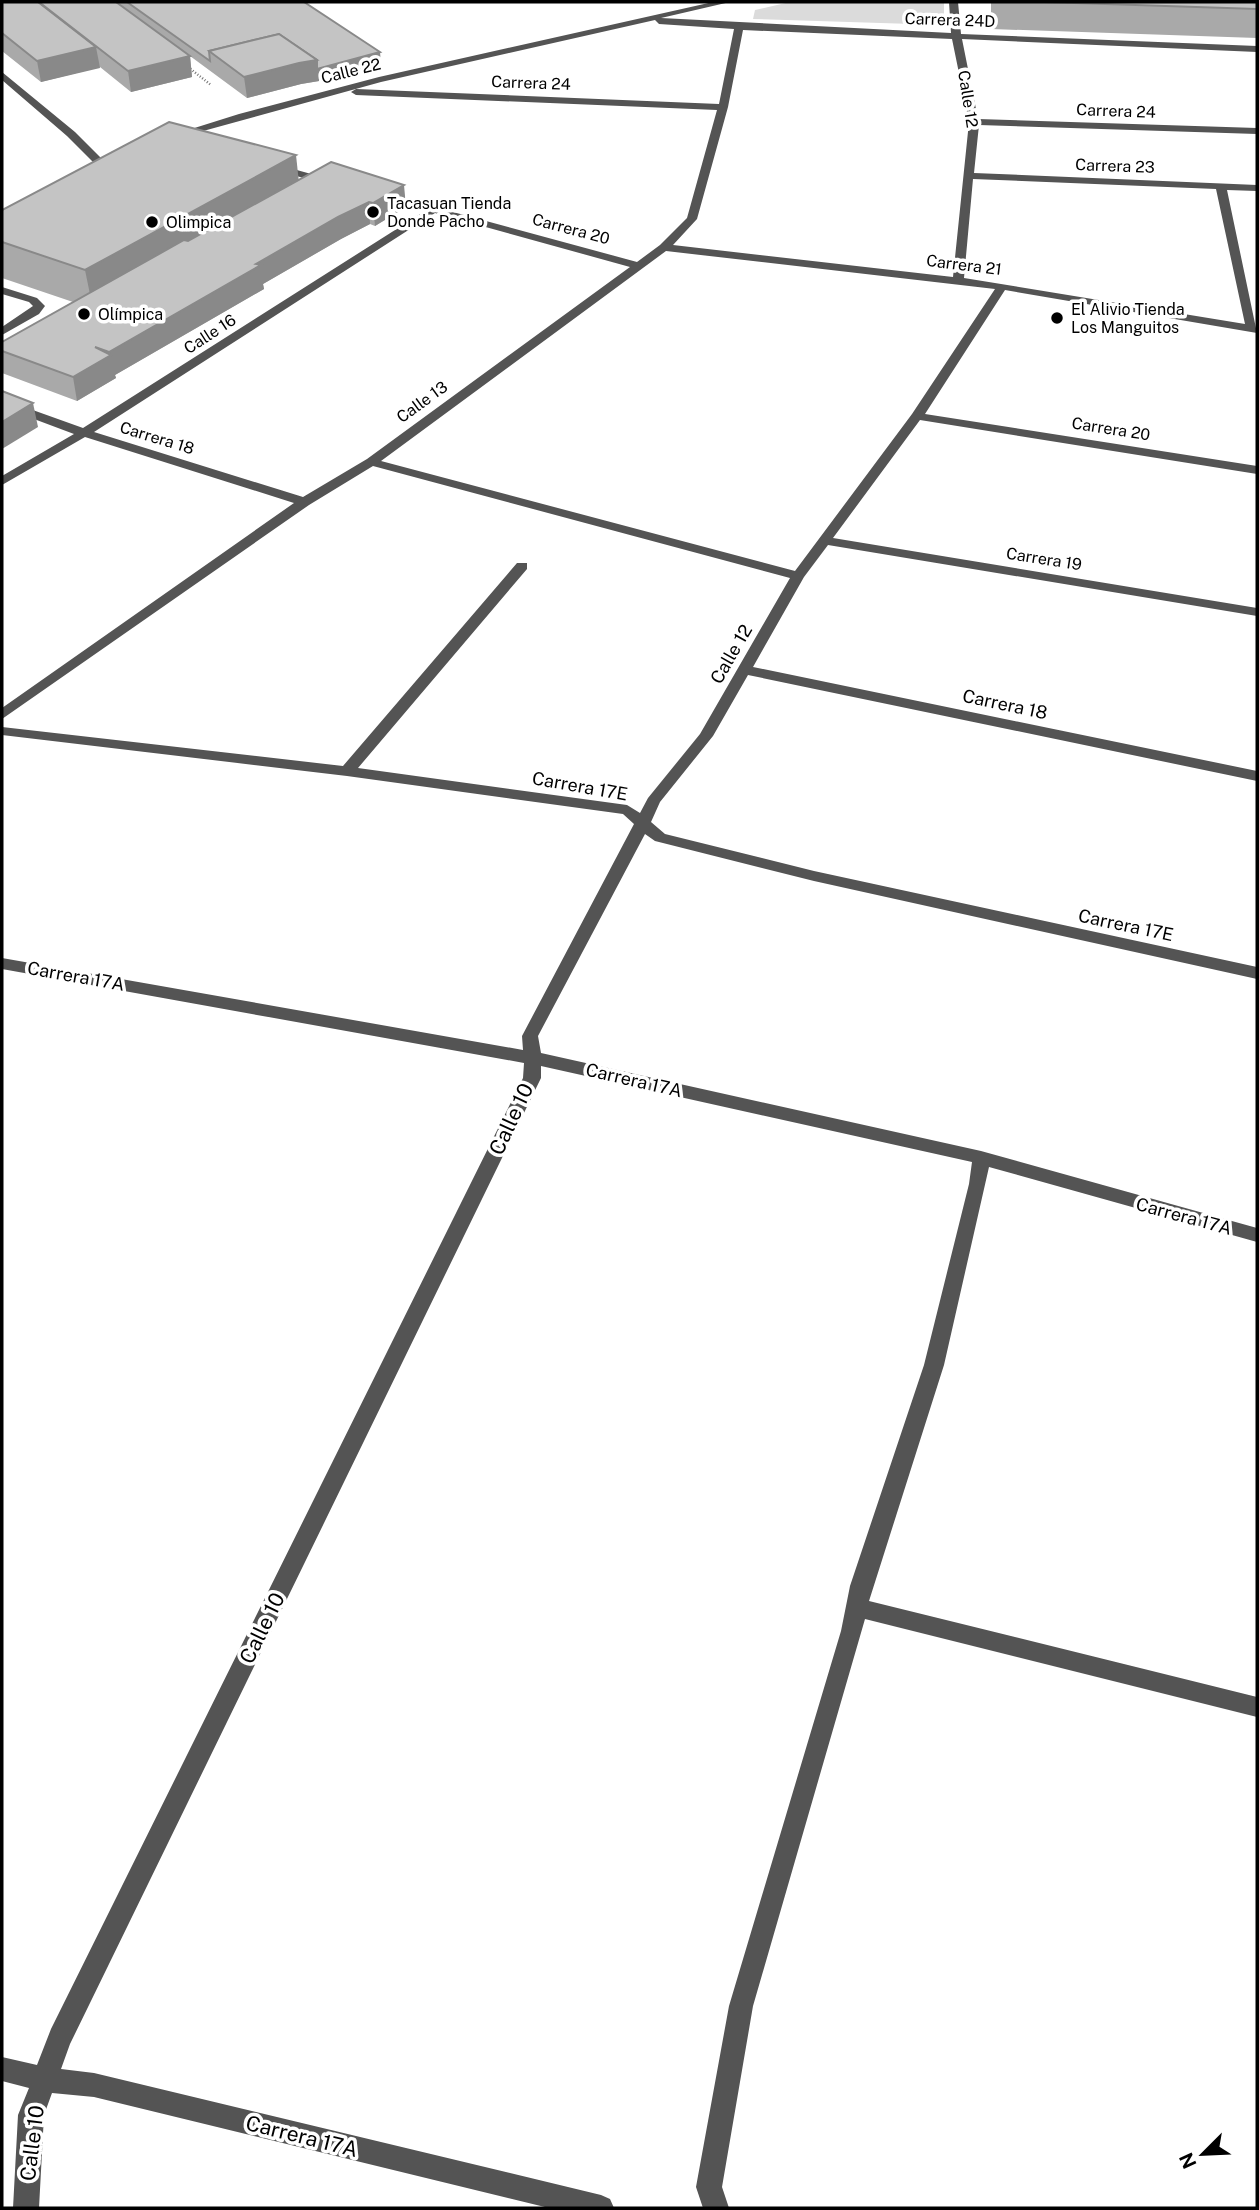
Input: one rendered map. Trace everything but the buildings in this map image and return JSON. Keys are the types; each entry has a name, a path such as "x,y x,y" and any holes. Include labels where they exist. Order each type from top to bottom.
{"street":[{"name":"Calle 22","path":"161,141 248,113 724,2"},
{"name":"Calle 12","path":"954,2 956,36 974,122 971,176 958,280"},
{"name":"Carrera 24D","path":"641,20 739,27 1257,49"},
{"name":"Calle 13","path":"2,715 304,502 371,462 664,247 692,219 723,107 739,27"},
{"path":"2,75 71,134 103,166"},
{"name":"Carrera 24","path":"337,92 723,107"},
{"name":"Carrera 24","path":"974,122 1257,131"},
{"path":"173,136 199,144"},
{"path":"92,172 115,161"},
{"path":"265,164 343,186"},
{"name":"Carrera 23","path":"971,176 1257,188"},
{"path":"1221,186 1254,329"},
{"name":"Carrera 20","path":"369,193 636,265"},
{"name":"Calle 16","path":"2,481 84,433 433,210"},
{"name":"Carrera 21","path":"664,247 1002,286 1254,329"},
{"name":"Calle 12","path":"533,1058 530,1036 653,801 706,736 798,576 917,416 1002,286"},
{"path":"2,290 33,300 39,306 35,312 2,332"},
{"name":"Carrera 18","path":"2,403 84,433 304,502"},
{"name":"Carrera 20","path":"917,416 1257,470"},
{"path":"371,462 798,576"},
{"name":"Carrera 19","path":"825,541 1257,612"},
{"path":"347,771 522,566"},
{"name":"Carrera 18","path":"744,670 1257,776"},
{"name":"Carrera 17E","path":"2,731 347,771 627,810 660,838 814,876 1257,973"},
{"name":"Carrera 17A","path":"2,962 533,1058 981,1158 1257,1236"},
{"name":"Calle 10","path":"26,2208 31,2115 60,2038 532,1079 533,1058"},
{"path":"716,2208 709,2187 741,2006 858,1607 861,1586 934,1366 978,1184 981,1158"},
{"path":"858,1607 885,1616 1257,1707"},
{"name":"Carrera 17A","path":"2,2069 43,2079 94,2085 601,2208"}],"path":[{"path":"185,65 248,113"}],"shaded area":[{"path":"790,2 944,2 944,25 753,19 755,10"}],"place":[{"name":"Tacasuan Tienda Donde Pacho","path":"373,212"},
{"name":"Olimpica","path":"152,222"},
{"name":"Olímpica","path":"84,314"},
{"name":"El Alivio Tienda Los Manguitos","path":"1057,318"}]}
